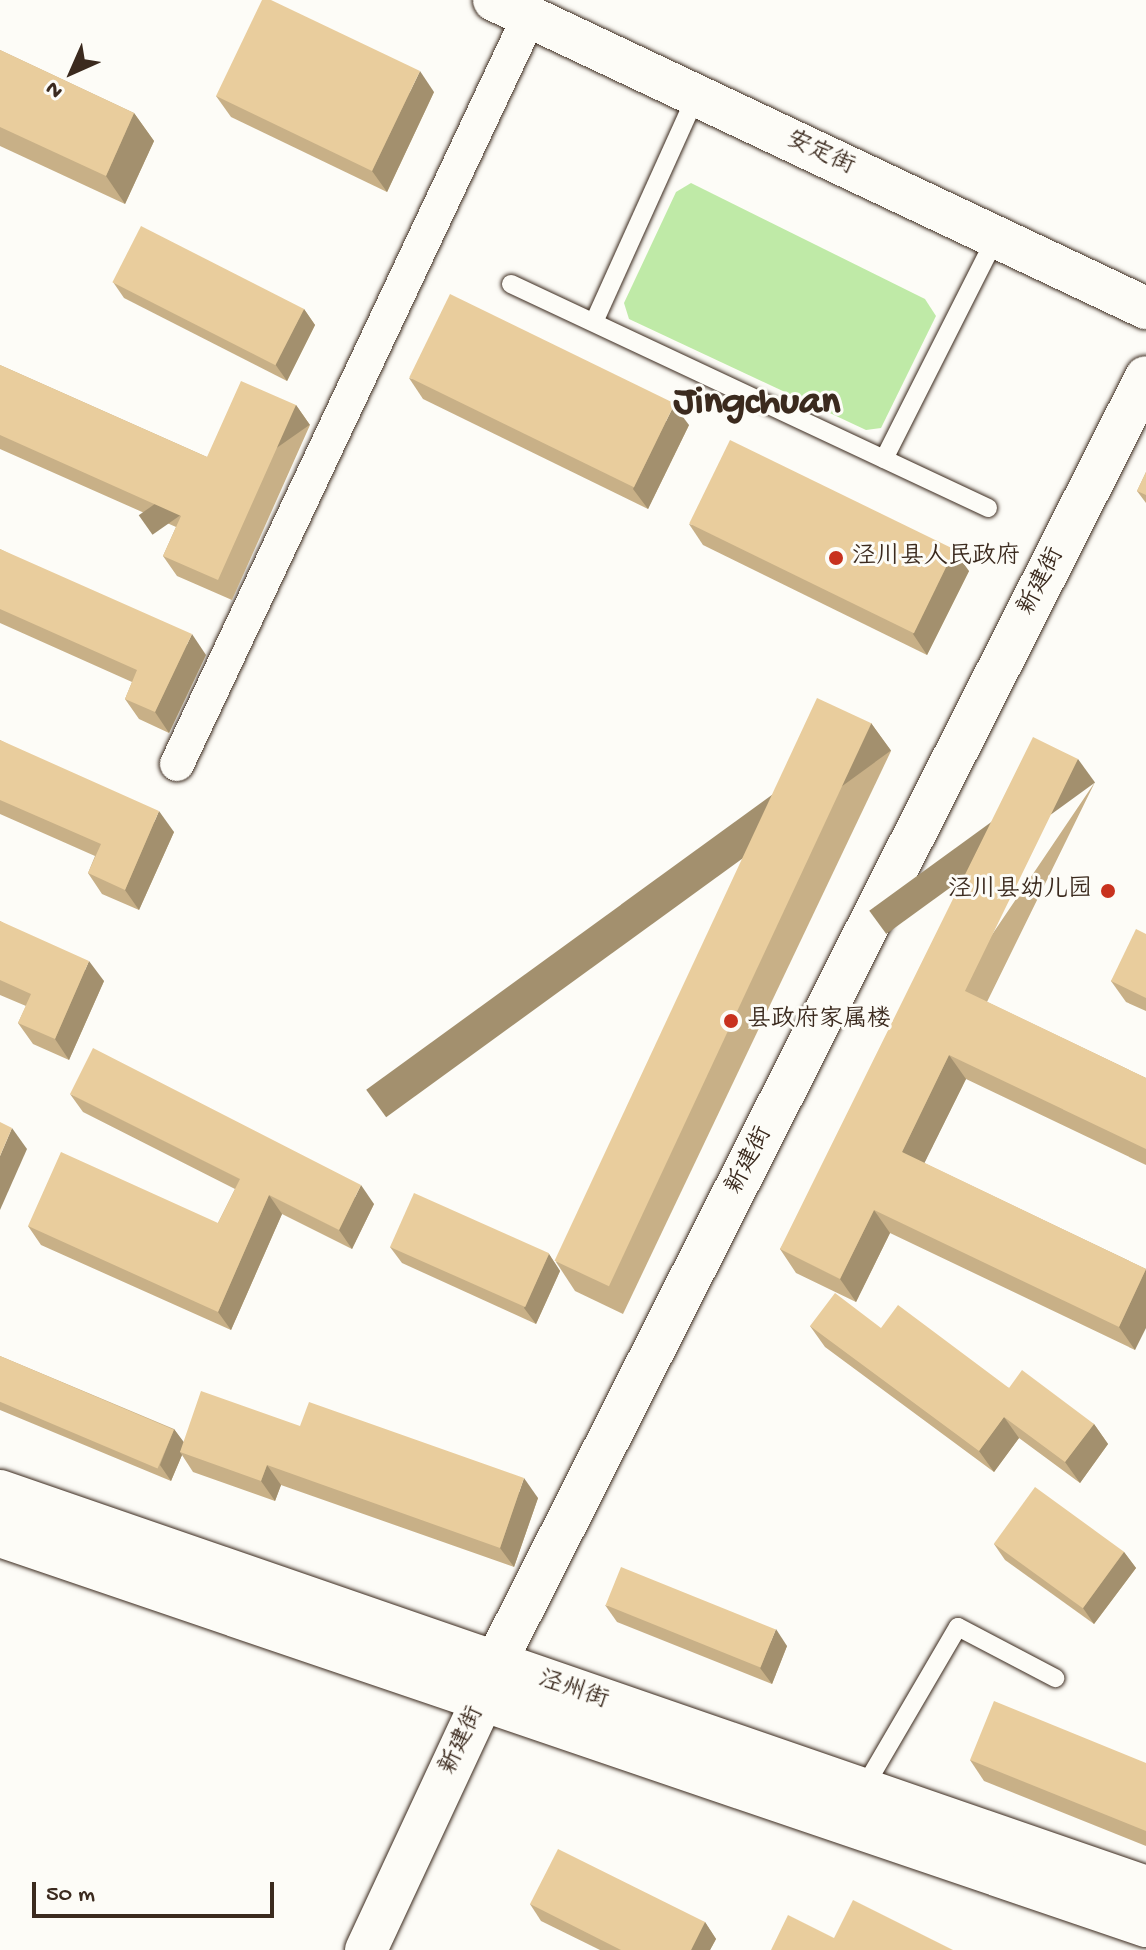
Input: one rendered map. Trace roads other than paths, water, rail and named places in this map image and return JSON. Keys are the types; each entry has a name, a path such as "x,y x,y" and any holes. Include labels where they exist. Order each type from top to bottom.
{"main road":[{"name":"泾州街","path":"0,1492 490,1681 1146,1925"},
{"name":"泾州街","path":"0,1535 862,1791 1146,1888"}],"street":[{"name":"安定街","path":"512,9 1146,308"},
{"path":"177,764 512,9"},
{"name":"新建街","path":"366,1950 490,1681 1146,377"}],"lane":[{"path":"594,322 696,96"},
{"path":"884,459 996,237"},
{"path":"511,284 988,508"},
{"path":"862,1791 958,1627 1055,1678"}],"place":[{"name":"泾川县人民政府","path":"836,558"},
{"name":"泾川县幼儿园","path":"1108,891"},
{"name":"县政府家属楼","path":"731,1021"}],"district":[{"name":"Jingchuan","path":"757,404"}]}
